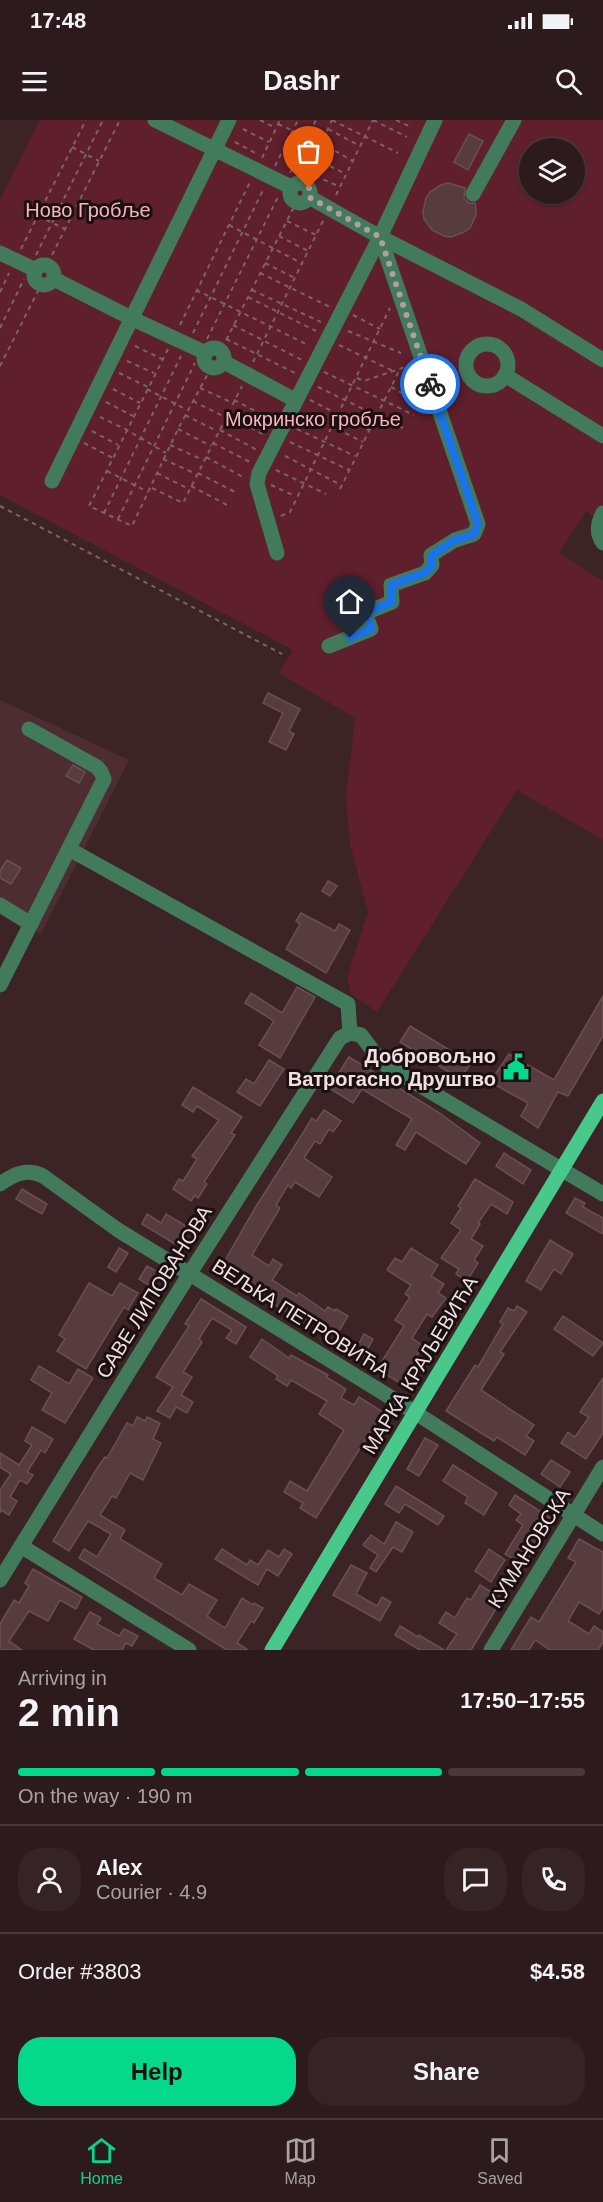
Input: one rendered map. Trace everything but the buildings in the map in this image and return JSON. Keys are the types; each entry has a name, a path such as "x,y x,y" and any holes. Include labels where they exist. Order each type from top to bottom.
{"main road":[{"name":"МАРКА КРАЉЕВИЋА","path":"272,1650 603,1101"}],"street":[{"path":"156,120 262,174 296,181 309,188 303,200 329,208 380,237 521,309 603,360"},
{"path":"52,481 133,320 229,120"},
{"path":"277,553 257,484 259,473 302,403 435,120"},
{"path":"473,194 514,120"},
{"path":"329,646 371,629 366,613 392,602 391,585 424,573 432,566 432,555 455,540 474,534 478,524 380,237"},
{"path":"0,253 54,271 47,282 180,341 215,354 247,375 302,403"},
{"path":"505,375 603,436"},
{"path":"603,513 597,528 603,543"},
{"path":"0,986 104,779 97,767 29,729"},
{"path":"69,849 348,1004 350,1033 361,1035 382,1064 603,1194"},
{"path":"0,905 31,924"},
{"name":"САВЕ ЛИПОВАНОВА","path":"0,1580 340,1038 350,1033"},
{"name":"ВЕЉКА ПЕТРОВИЋА","path":"0,1184 22,1172 38,1174 118,1230 416,1413 603,1534"},
{"name":"КУМАНОВСКА","path":"491,1650 603,1467"},
{"path":"21,1546 189,1650"}],"path":[{"path":"0,292 86,120"},
{"path":"37,267 52,223 103,120"},
{"path":"0,328 37,267 65,229 120,120"},
{"path":"260,120 276,128"},
{"path":"280,120 262,156 262,174 242,232 210,297 180,341 162,360 89,506 132,526 215,354 224,305 257,240 314,158 332,120 398,153"},
{"path":"104,513 161,397 196,290 229,225 298,120"},
{"path":"296,181 308,137 316,120"},
{"path":"151,487 183,503 373,120 407,137"},
{"path":"396,120 411,127"},
{"path":"278,124 321,142 353,161"},
{"path":"243,129 269,142"},
{"path":"328,129 360,146"},
{"path":"235,142 262,156"},
{"path":"72,147 100,161"},
{"path":"314,158 346,174"},
{"path":"296,181 340,187"},
{"path":"118,519 175,404 215,354 233,326 287,221 303,200"},
{"path":"38,216 65,229"},
{"path":"287,221 316,235"},
{"path":"229,225 302,264"},
{"path":"279,236 308,250"},
{"path":"265,263 295,278"},
{"path":"260,273 330,307"},
{"path":"0,366 47,282"},
{"path":"268,521 290,512 374,342 398,288"},
{"path":"196,290 308,345"},
{"path":"252,290 321,321"},
{"path":"248,297 315,331"},
{"path":"351,314 380,329"},
{"path":"233,326 302,360"},
{"path":"343,329 401,353"},
{"path":"337,344 393,371"},
{"path":"135,346 162,360"},
{"path":"215,354 257,355 295,373"},
{"path":"127,361 155,374"},
{"path":"356,377 364,381 422,361"},
{"path":"285,456 341,487 400,369"},
{"path":"323,371 414,415"},
{"path":"119,373 188,410"},
{"path":"314,385 407,430"},
{"path":"391,387 420,403"},
{"path":"200,388 271,419"},
{"path":"113,389 140,403"},
{"path":"193,401 263,434"},
{"path":"106,402 134,416"},
{"path":"302,403 338,414 369,430"},
{"path":"302,403 332,426 363,442"},
{"path":"185,415 257,450"},
{"path":"100,417 166,453"},
{"path":"295,428 356,457"},
{"path":"178,429 251,463"},
{"path":"92,430 119,445"},
{"path":"287,441 349,470"},
{"path":"84,443 113,458"},
{"path":"170,445 204,461"},
{"path":"206,457 243,477"},
{"path":"163,459 235,492"},
{"path":"273,469 326,494"},
{"path":"107,471 148,492"},
{"path":"157,473 229,506"},
{"path":"271,485 296,497"},
{"path":"0,506 282,654"}],"shaded area":[{"path":"0,700 129,760 41,934 0,910"}],"green space":[{"name":"Мокринско гробље","path":"40,120 603,120 603,522 586,511 559,553 603,581 603,840 517,790 377,1012 351,994 347,978 368,912 350,844 346,797 355,718 279,673 293,650 0,495 0,199"}],"way so far":[{"path":"309,188 309,197 380,237 430,384"}],"place":[{"name":"Добровољно Ватрогасно Друштво","path":"516,1067"}],"route":[{"path":"350,638 371,629 366,613 392,602 391,585 424,573 432,566 432,555 455,540 474,534 478,524 430,384"}],"park label":[{"name":"Ново Гробље","path":"88,210"}]}
